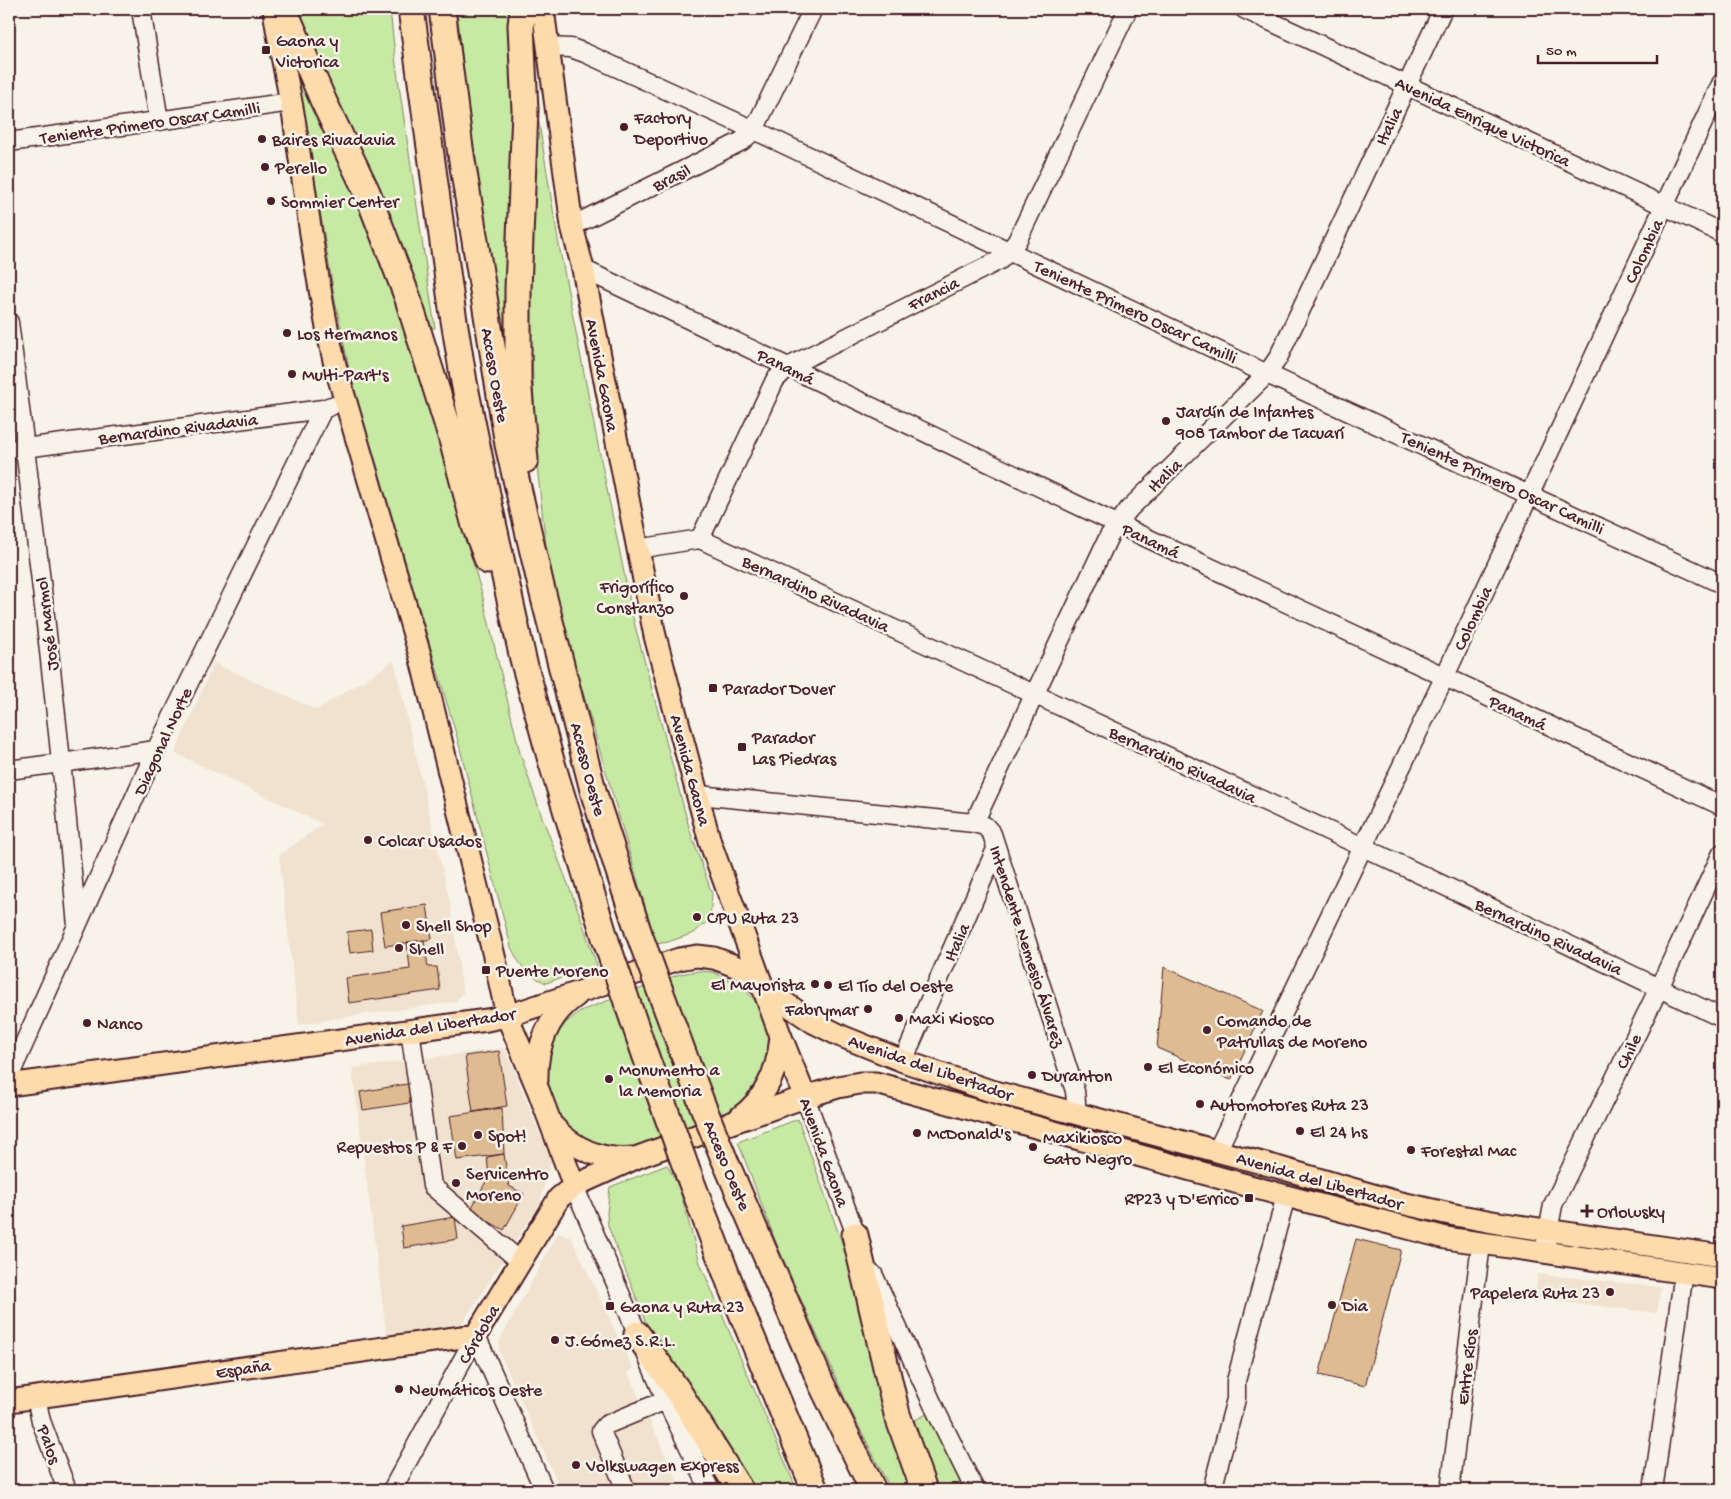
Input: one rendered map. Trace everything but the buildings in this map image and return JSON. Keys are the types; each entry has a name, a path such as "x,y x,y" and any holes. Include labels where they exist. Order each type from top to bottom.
{"highway":[{"path":"284,9 323,100 367,192 407,296 448,426 475,526 524,659"},
{"name":"Acceso Oeste","path":"411,9 438,214 462,373 524,659 550,757 606,941 646,1057 734,1294 815,1490"},
{"name":"Acceso Oeste","path":"442,9 460,148 508,445 541,586 594,794 639,934 702,1104 821,1382 873,1490"},
{"path":"522,9 525,110 518,279 518,379 526,474 541,586"},
{"path":"855,1235 897,1414 924,1490"},
{"path":"637,1334 676,1388 740,1490"}],"main road":[{"path":"274,9 279,47 291,102 325,320 345,400 420,655 493,950 507,1016 539,1092 574,1186"},
{"name":"Avenida Gaona","path":"543,9 572,226 583,269 655,636 710,842 781,1037 805,1097"},
{"name":"Avenida del Libertador","path":"9,1085 507,1016 678,959 697,956 714,958 746,971 763,988 813,1022 841,1036 903,1061 988,1090 1415,1206 1498,1223 1722,1256"},
{"path":"539,1092 538,1053 547,1028 562,1007 582,991"},
{"path":"731,1123 746,1113 768,1087 780,1054 781,1037"},
{"name":"Avenida del Libertador","path":"574,1186 638,1158 805,1097 860,1083 876,1083 1446,1238 1722,1278"},
{"path":"549,1121 567,1139 589,1152 613,1158 638,1158"},
{"name":"Córdoba","path":"476,1335 559,1198 574,1186"},
{"name":"España","path":"9,1401 476,1335"}],"street":[{"path":"141,9 159,121"},
{"name":"Brasil","path":"572,226 742,141 754,130 813,9"},
{"name":"Francia","path":"700,539 775,380 788,367 1000,260 1009,251 1017,241 1128,9"},
{"name":"Avenida Enrique Victorica","path":"1244,9 1722,233"},
{"name":"Italia","path":"974,823 1109,536 1129,510 1267,374 1278,358 1443,9"},
{"name":"Teniente Primero Oscar Camilli","path":"547,47 570,48 584,53 754,130 1267,374 1722,584"},
{"name":"Colombia","path":"1217,1151 1444,678 1722,82"},
{"name":"Teniente Primero Oscar Camilli","path":"9,142 291,102"},
{"name":"Panamá","path":"583,269 1117,524 1722,806"},
{"name":"José Marmol","path":"9,322 17,448 62,763 78,926"},
{"name":"Bernardino Rivadavia","path":"17,448 323,409 345,400"},
{"name":"Diagonal Norte","path":"9,1077 156,750 323,409"},
{"path":"637,549 700,539"},
{"name":"Bernardino Rivadavia","path":"700,539 1364,847 1722,1018"},
{"path":"9,770 156,750"},
{"path":"699,795 974,823"},
{"name":"Intendente Nemesio Álvarez","path":"974,823 985,826 992,834 1075,1091 1076,1114"},
{"name":"Italia","path":"903,1061 996,849"},
{"name":"Chile","path":"1544,1253 1553,1205 1659,988 1722,853"},
{"path":"410,1030 432,1186 521,1262"},
{"name":"Avenida Gaona","path":"805,1097 855,1235 935,1409 975,1490"},
{"path":"574,1186 666,1400 710,1490"},
{"path":"1212,1490 1236,1399 1236,1381 1286,1196"},
{"name":"Entre Ríos","path":"1450,1490 1482,1244"},
{"path":"1653,1490 1684,1272"},
{"path":"476,1335 544,1490"},
{"name":"Córdoba","path":"392,1490 476,1335"},
{"name":"Palos","path":"36,1397 44,1428 67,1490"},
{"path":"626,1490 601,1431 606,1425 666,1400"}],"shaded area":[{"name":"Colcar Usados","path":"394,661 450,902 463,993 455,1002 299,1025 279,855 323,824 175,753 214,663 317,710"},
{"name":"Servicentro Moreno","path":"505,1048 551,1161 539,1205 459,1328 387,1338 352,1068"},
{"path":"558,1233 571,1237 633,1368 628,1373 681,1490 561,1490 499,1351 500,1340"},
{"path":"1537,1274 1661,1287 1657,1313 1536,1298"}],"green space":[{"path":"292,9 390,9 396,65 435,328 429,328"},
{"path":"457,9 513,9 515,102 509,360 505,360 473,159"},
{"path":"299,84 303,85 342,167 406,330 435,419 459,515 482,594 520,753 597,966 546,983 524,969 511,947 457,737 350,374 334,295"},
{"path":"538,117 558,240 634,622 690,831 712,894 710,919 694,933 656,944 555,596 546,546 537,466 529,295 533,186"},
{"path":"698,971 713,972 738,984 763,1011 773,1035 772,1063 738,1112 628,1153 568,1135 546,1098 546,1050 556,1031 580,1011 680,974"},
{"path":"798,1119 852,1271 915,1490 891,1490 846,1401 777,1245 738,1142"},
{"path":"667,1165 679,1187 700,1263 797,1490 750,1490 666,1364 645,1320 608,1226 607,1213 610,1187"},
{"path":"927,1414 964,1490 932,1490 911,1422"}],"place":[{"name":"Gaona y Victorica","path":"266,50"},
{"name":"Factory Deportivo","path":"624,127"},
{"name":"Baires Rivadavia","path":"262,139"},
{"name":"Perello","path":"265,167"},
{"name":"Sommier Center","path":"271,201"},
{"name":"Los Hermanos","path":"287,333"},
{"name":"Multi-Part's","path":"292,374"},
{"name":"Jardín de Infantes 908 Tambor de Tacuarí","path":"1166,421"},
{"name":"Frigorífico Constanzo","path":"684,596"},
{"name":"Parador Dover","path":"713,688"},
{"name":"Parador Las Piedras","path":"742,747"},
{"name":"Colcar Usados","path":"368,840"},
{"name":"CPU Ruta 23","path":"697,917"},
{"name":"Shell Shop","path":"406,925"},
{"name":"Shell","path":"399,948"},
{"name":"Puente Moreno","path":"486,970"},
{"name":"El Mayorista","path":"815,984"},
{"name":"El Tío del Oeste","path":"828,985"},
{"name":"Fabrymar","path":"868,1009"},
{"name":"Maxi Kiosco","path":"899,1018"},
{"name":"Nanco","path":"87,1023"},
{"name":"Comando de Patrullas de Moreno","path":"1207,1030"},
{"name":"El Económico","path":"1148,1067"},
{"name":"Duranton","path":"1032,1075"},
{"name":"Monumento a la Memoria","path":"609,1079"},
{"name":"Automotores Ruta 23","path":"1200,1104"},
{"name":"El 24 hs","path":"1300,1131"},
{"name":"McDonald's","path":"917,1133"},
{"name":"Spot!","path":"478,1135"},
{"name":"Repuestos P & F","path":"462,1146"},
{"name":"Maxikiosco Gato Negro","path":"1033,1147"},
{"name":"Forestal Mac","path":"1411,1150"},
{"name":"Servicentro Moreno","path":"456,1183"},
{"name":"RP23 y D'Errico","path":"1249,1198"},
{"name":"Orlowsky","path":"1587,1211"},
{"name":"Papelera Ruta 23","path":"1610,1292"},
{"name":"Dia","path":"1332,1305"},
{"name":"Gaona y Ruta 23","path":"610,1306"},
{"name":"J.Gómez S.R.L.","path":"555,1340"},
{"name":"Neumáticos Oeste","path":"399,1389"},
{"name":"Volkswagen Express","path":"576,1465"}]}
